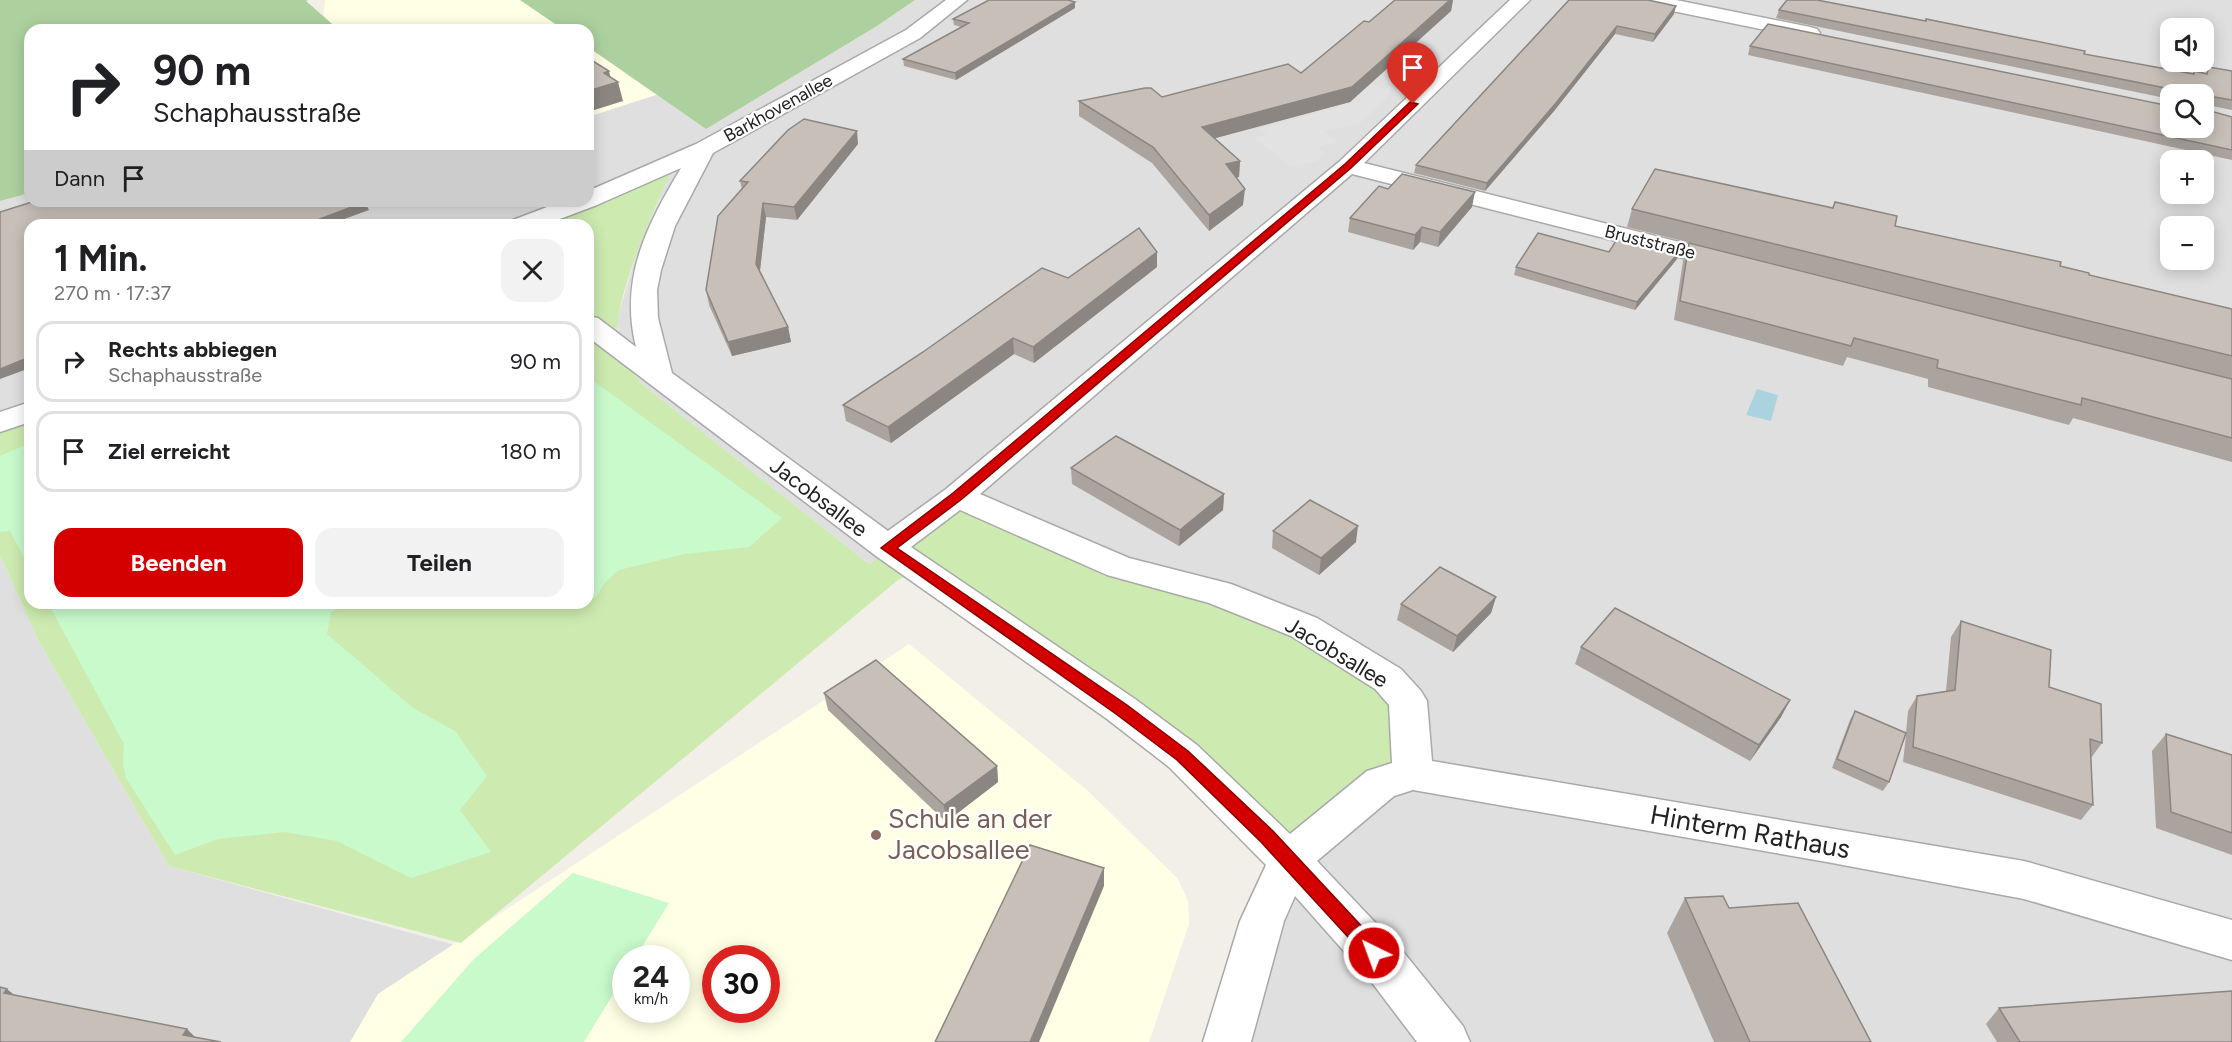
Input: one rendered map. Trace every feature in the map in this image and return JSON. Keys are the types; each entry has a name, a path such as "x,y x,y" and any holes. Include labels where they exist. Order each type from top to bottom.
{"street":[{"name":"Barkhovenallee","path":"594,197 704,149 913,34 958,0"},
{"path":"888,548 957,496 1348,166 1521,0"},
{"path":"1648,0 1834,38"},
{"path":"659,378 643,311 645,275 683,182 704,149"},
{"name":"Bruststraße","path":"1348,166 1752,268"},
{"name":"Barkhovenallee","path":"537,219 568,207"},
{"name":"Jacobsallee","path":"594,329 888,548 1121,709 1183,756 1289,860 1389,969 1446,1042"},
{"path":"0,423 24,413"},
{"name":"Jacobsallee","path":"957,496 1119,567 1219,593 1304,627 1388,679 1408,701 1413,774"},
{"name":"Hinterm Rathaus","path":"1289,860 1381,783 1413,774 2024,880 2232,940"},
{"path":"1227,1042 1262,921 1289,860"}],"shaded area":[{"path":"325,0 524,0 561,24 323,24"},
{"path":"915,0 2232,0 2232,1042 1217,1042 1277,844 957,502 869,564 642,384 620,353 617,320 641,238 660,199 594,200 594,51 706,129 877,26"},
{"path":"594,46 665,92 594,115"},
{"path":"1368,81 1382,89 1393,87 1384,101 1360,123 1324,132 1337,142 1318,147 1325,153 1317,161 1291,167 1255,138 1267,134 1260,129 1363,100 1342,87"},
{"path":"24,195 24,207 571,207 540,219 24,219 24,414 0,424 0,201"},
{"path":"0,555 38,640 169,866 465,948 386,1042 0,1042"},
{"name":"Schule an der Jacobsallee","path":"909,644 1087,790 1178,879 1188,901 1189,924 1149,1042 350,1042 378,994"}],"green space":[{"path":"0,0 308,0 306,1 332,24 24,24 24,195 0,201"},
{"path":"520,0 915,0 877,26 706,129 594,51 594,24 555,24"},
{"path":"672,169 644,234 625,288 619,313 617,336 620,354 642,384 869,564 957,501 1303,628 1395,699 1393,760 1277,844 921,568 898,580 461,943 169,866 38,640 24,609 594,609 594,219 540,219 572,207 594,207 594,199"},
{"path":"594,381 782,518 749,547 685,554 619,570 605,582 594,598"},
{"path":"24,414 24,609 0,555 0,424"},
{"path":"24,446 24,558 10,531 0,532 0,456"},
{"path":"51,609 336,609 331,612 327,634 413,708 455,731 487,776 460,810 491,852 411,878 337,841 284,832 218,839 175,855 126,778 123,764 124,744"},
{"path":"573,873 669,903 643,945 612,945 612,996 584,1042 401,1042 474,959"}],"water":[{"path":"1757,389 1778,395 1771,421 1746,415"}],"building":[{"path":"989,0 1068,0 1075,2 955,73 903,59 969,23 953,19"},
{"path":"1395,0 1450,0 1352,87 1202,127 1240,161 1226,164 1245,189 1209,215 1153,147 1079,101 1145,88 1151,88 1162,97 1288,64 1301,73 1364,21 1369,22"},
{"path":"1569,0 1648,0 1676,6 1655,34 1617,26 1556,103 1487,183 1416,165"},
{"path":"1787,0 1817,0 2085,51 2084,54 2160,68 2160,72 2207,74 2214,72 2214,68 2232,71 2232,100 2214,97 2214,84 2160,84 2160,87 1779,10"},
{"path":"1768,24 2160,104 2160,134 1750,46"},
{"path":"594,62 609,71 604,73 618,82 594,89"},
{"path":"2214,112 2232,117 2232,150 2176,138 2214,138"},
{"path":"804,119 857,131 794,207 763,203 756,264 788,327 728,342 706,290 718,216 748,182 740,181 788,130"},
{"path":"1655,169 1833,208 1835,202 1897,216 1895,226 2061,262 2060,266 2089,273 2089,275 2232,309 2232,356 1632,209"},
{"path":"1402,174 1475,192 1440,232 1422,227 1415,235 1350,218 1379,186 1388,189"},
{"path":"24,204 24,207 352,207 320,219 24,219 24,359 0,369 0,212"},
{"path":"1139,228 1157,252 1033,347 1013,338 888,427 843,405 1042,268 1068,278"},
{"path":"1538,233 1609,252 1619,236 1679,252 1637,302 1516,267"},
{"path":"1689,243 2232,379 2232,438 2082,398 2081,405 1937,368 1938,360 1854,338 1851,346 1680,301"},
{"path":"1116,436 1224,494 1180,530 1071,468"},
{"path":"1310,500 1358,526 1321,558 1273,531"},
{"path":"1440,567 1496,597 1457,636 1401,604"},
{"path":"1615,608 1790,700 1759,745 1581,647"},
{"path":"1961,621 2051,650 2049,687 2101,704 2102,743 2090,739 2093,805 1913,747 1917,696 1955,690"},
{"path":"876,660 997,766 944,805 824,693"},
{"path":"1855,711 1906,733 1889,782 1837,759"},
{"path":"2166,734 2232,755 2232,833 2171,812"},
{"path":"1030,845 1104,868 1030,1042 935,1042"},
{"path":"1723,896 1729,908 1798,903 1871,1042 1750,1042 1685,898"},
{"path":"0,987 7,989 4,993 187,1029 183,1035 221,1042 0,1042"},
{"path":"2232,991 2232,1042 2020,1042 1999,1008"}],"place":[{"name":"Schule an der Jacobsallee","path":"876,835"}],"route":[{"path":"1374,953 1267,837 1183,756 1121,709 888,548 957,496 1078,395 1348,166 1413,104"}]}
